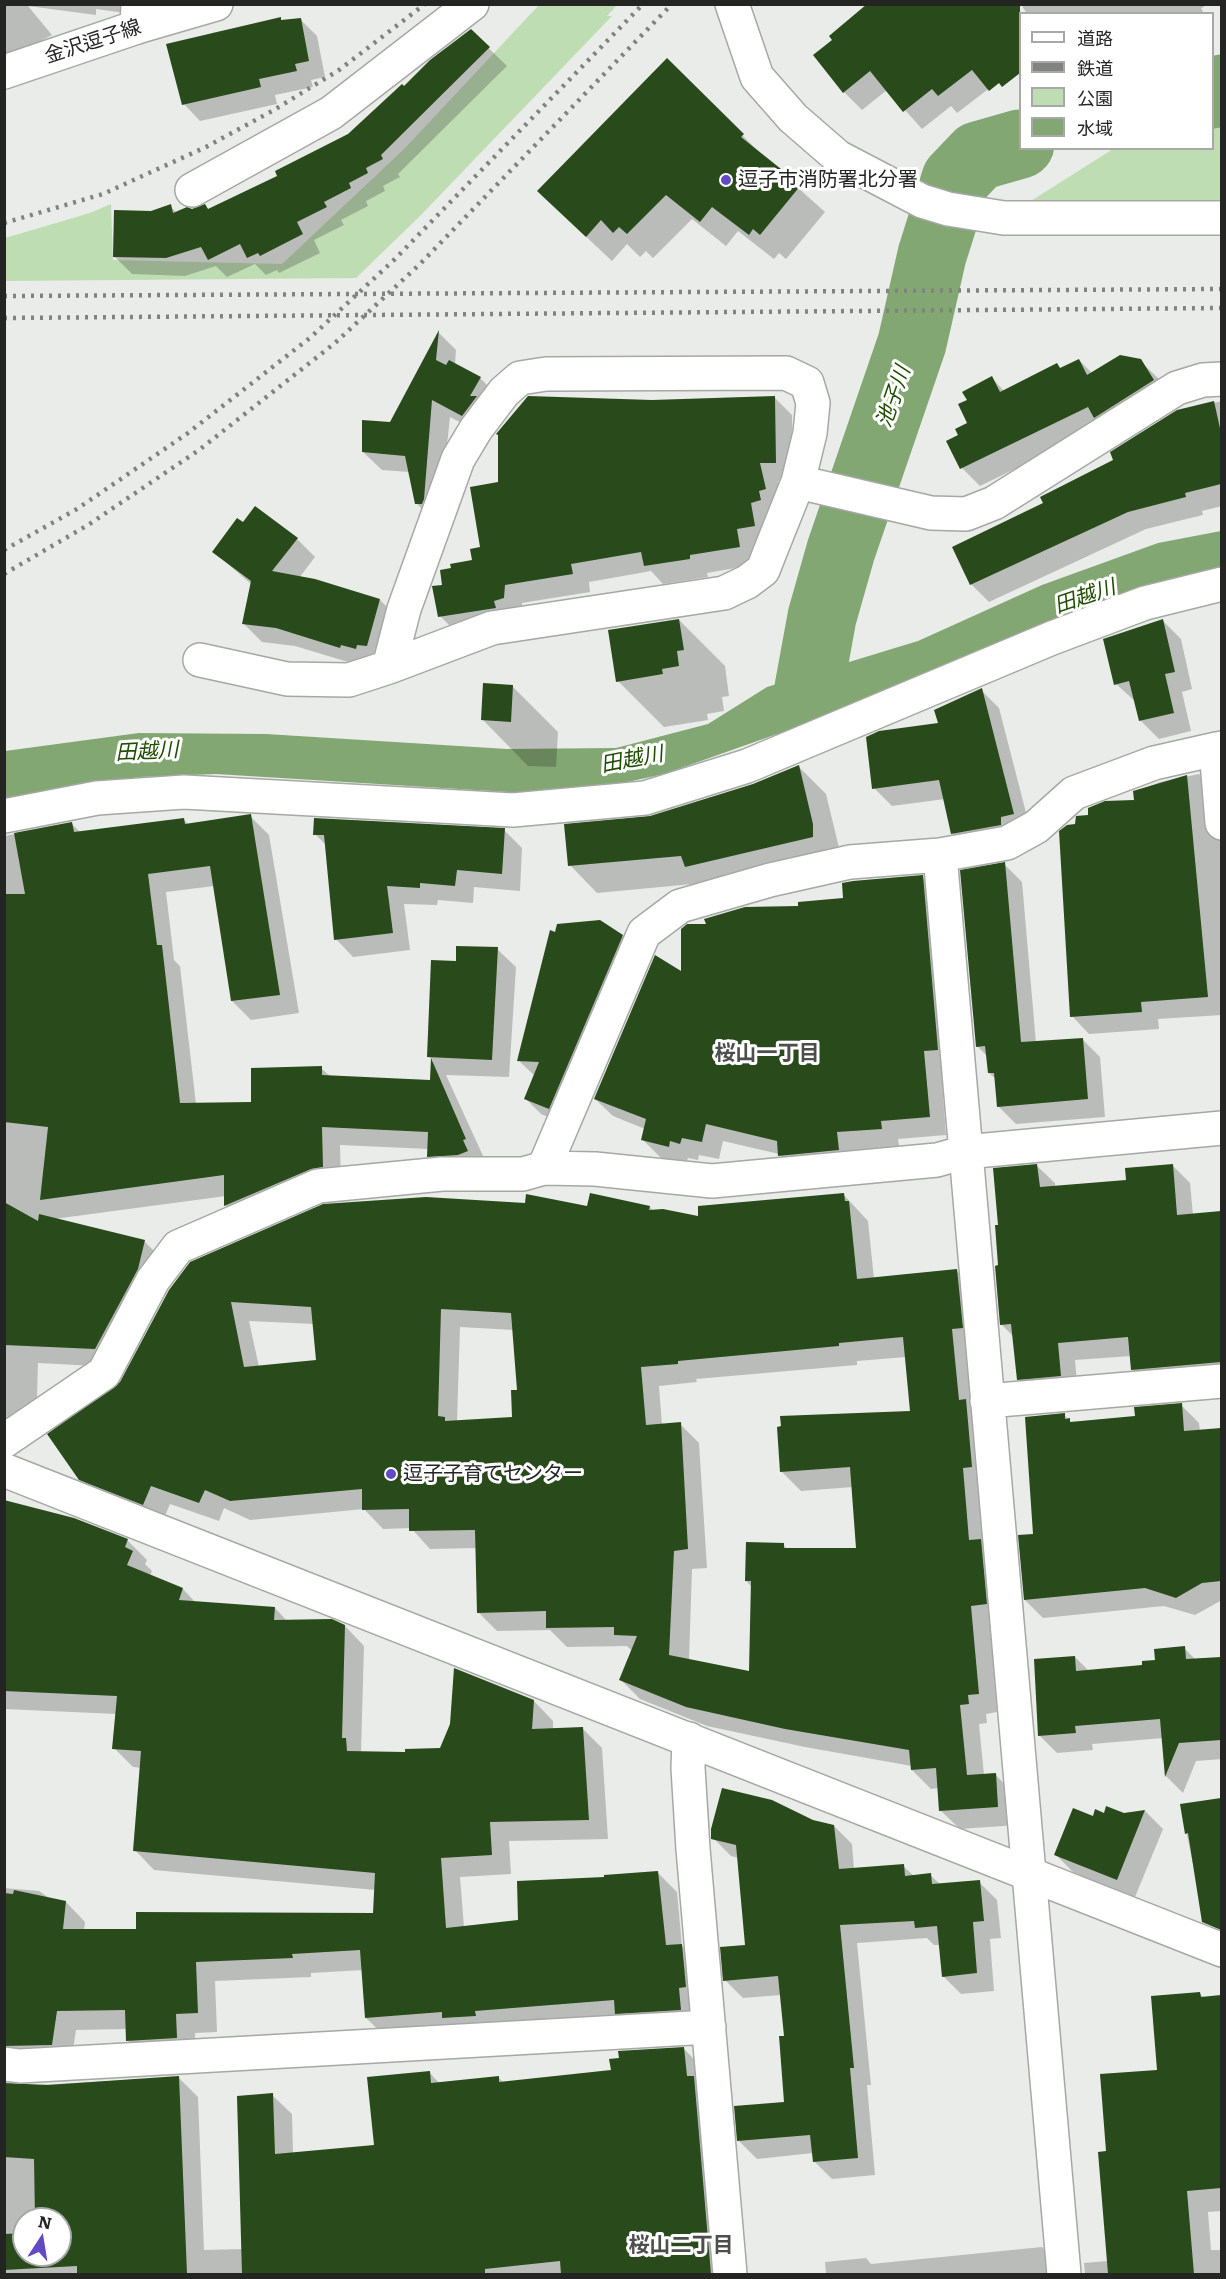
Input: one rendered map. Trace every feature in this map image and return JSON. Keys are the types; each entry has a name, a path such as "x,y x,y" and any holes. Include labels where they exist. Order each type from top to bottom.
{"street":[{"name":"金沢逗子線","path":"4,72 138,16 216,4"},
{"path":"192,190 330,113 472,4"},
{"path":"732,4 757,77 793,118 838,157 898,190 948,209 1004,218 1221,218"},
{"path":"200,660 287,679 350,680 389,666 492,628 724,593 747,582 763,570 798,482 813,403 807,383 786,373 546,374 520,378 504,392 458,459 404,609 389,666"},
{"path":"798,482 884,504 931,513 966,514 994,503 1177,388 1203,380 1221,379"},
{"path":"4,816 97,798 184,792 513,810 645,798 747,766 1145,603 1221,584"},
{"path":"544,1168 644,933 680,906 770,880 850,862 940,855 1007,843 1036,827 1074,793 1154,763 1219,748 1221,822"},
{"path":"940,855 1064,2274"},
{"path":"4,1441 104,1373 153,1280 178,1247 318,1186 441,1174 523,1174 544,1168 595,1169 712,1181 937,1160 965,1152 1221,1128"},
{"path":"987,1401 1221,1381"},
{"path":"4,1470 1028,1871 1221,1950"},
{"path":"689,1739 688,1768 693,1849 730,2274"},
{"path":"4,2064 20,2066 708,2027"}],"green space":[{"path":"539,5 617,5 607,16 612,16 420,216 356,278 5,281 5,238 90,213 111,204 113,260 282,264 404,149"},
{"path":"1221,79 1221,221 1004,218 1111,150 1214,150 1214,84"}],"water":[{"name":"田越川","path":"1221,531 1221,569 979,652 797,727 664,774 604,787 524,793 216,774 140,777 5,800 5,751 139,733 266,734 507,749 616,748 708,724 767,687 918,641 1042,585 1158,543"}],"building":[{"path":"867,4 1020,4 1019,74 1002,87 999,83 989,91 972,70 938,96 932,89 903,112 870,71 843,93 813,55 832,40 829,36"},
{"path":"281,17 281,20 301,18 309,61 295,64 297,71 259,79 261,87 182,105 166,44"},
{"path":"471,29 490,47 381,155 383,159 366,168 368,173 349,183 351,188 324,202 327,207 297,222 303,234 260,256 258,253 247,258 240,244 208,260 201,247 166,258 113,257 114,210 151,211 171,204 173,213 187,207 192,209 205,204 208,209 277,176 275,171 348,134 402,84 404,86 430,60"},
{"path":"667,58 744,134 741,137 801,185 760,235 753,229 749,235 712,207 700,222 666,195 627,234 619,227 613,233 601,220 586,237 537,191"},
{"path":"439,330 436,360 446,365 449,360 481,377 470,396 477,396 462,416 432,400 424,499 422,504 415,504 405,456 362,452 362,420 390,422"},
{"path":"1120,355 1141,359 1154,380 1094,418 1088,407 960,469 946,441 958,435 955,429 967,423 958,404 967,400 962,392 992,376 1000,392 1057,363 1060,368 1079,359 1087,375"},
{"path":"528,396 652,400 775,396 776,463 760,463 766,489 759,491 761,500 751,503 755,526 737,529 740,547 690,555 690,559 644,566 641,552 571,564 573,574 505,585 504,598 494,601 496,608 438,617 432,586 442,585 440,570 451,568 450,564 472,560 470,549 480,547 470,487 498,482 498,435 496,434"},
{"path":"1214,401 1221,433 1221,484 1185,493 1186,497 1128,512 970,585 952,547 1043,503 1040,497 1113,460 1110,452 1177,410"},
{"path":"255,506 298,538 272,571 315,579 380,599 367,646 357,645 356,649 341,645 340,648 276,628 242,624 251,581 212,552 237,518 243,522"},
{"path":"679,619 684,650 677,651 679,666 662,669 663,674 616,682 608,630"},
{"path":"1163,619 1175,672 1165,674 1174,713 1139,721 1129,681 1114,685 1103,639"},
{"path":"483,683 513,685 511,722 481,720"},
{"path":"982,688 1014,814 1001,817 1001,825 951,834 939,780 872,789 866,737 879,731 938,723 934,710"},
{"path":"799,765 813,824 813,837 685,867 681,856 568,866 564,824 650,816 753,784"},
{"path":"1187,775 1208,997 1141,1002 1142,1012 1070,1017 1059,831 1067,825 1075,824 1076,816 1088,815 1088,808 1105,801 1134,800 1133,791"},
{"path":"251,814 280,995 231,1001 210,866 148,874 157,945 162,945 180,1103 251,1102 251,1068 322,1066 322,1075 430,1080 431,1058 466,1139 463,1140 468,1151 458,1155 427,1157 428,1132 322,1127 323,1167 311,1169 224,1206 224,1175 40,1200 48,1127 4,1122 4,894 25,894 14,833 72,822 74,832 184,818 185,824"},
{"path":"314,818 505,828 502,874 457,870 455,886 420,883 420,888 387,886 393,933 334,940 324,835 313,835"},
{"path":"1005,862 1021,1042 1083,1038 1088,1099 997,1107 994,1073 988,1073 985,1046 976,1047 960,870"},
{"path":"923,875 938,1050 924,1051 930,1117 881,1121 882,1129 837,1132 839,1150 778,1156 777,1141 706,1124 702,1142 682,1138 680,1144 670,1141 669,1147 641,1140 646,1119 594,1099 655,955 681,971 681,929 687,924 706,924 704,919 745,907 798,906 798,902 843,898 842,883"},
{"path":"600,920 623,935 549,1109 524,1099 539,1062 517,1061 550,930 555,932 557,924"},
{"path":"456,946 498,947 492,1060 427,1057 431,960 456,961"},
{"path":"1037,1164 1040,1187 1126,1180 1125,1168 1173,1164 1177,1215 1221,1211 1221,1362 1131,1370 1128,1337 1058,1343 1061,1376 1017,1380 1011,1324 1000,1325 995,1266 998,1265 995,1225 998,1225 993,1168"},
{"path":"590,1193 650,1206 649,1210 663,1209 698,1216 698,1206 844,1193 845,1201 849,1201 857,1279 957,1269 963,1328 952,1329 959,1400 966,1399 972,1467 963,1468 969,1540 981,1539 987,1604 971,1606 979,1694 968,1695 969,1704 960,1705 967,1775 996,1773 998,1807 939,1811 936,1768 911,1770 909,1750 785,1729 686,1707 619,1680 637,1636 614,1635 614,1627 546,1628 546,1611 477,1613 475,1530 409,1531 409,1509 362,1510 362,1489 230,1501 205,1490 199,1503 151,1486 143,1505 79,1480 47,1434 120,1382 169,1290 190,1262 323,1204 426,1197 525,1203 526,1194 587,1206","holes":["231,1302 311,1307 316,1360 244,1367","441,1309 511,1313 517,1390 511,1390 512,1417 445,1421 445,1417 438,1416","903,1337 910,1411 780,1416 781,1426 777,1427 780,1472 850,1467 856,1548 784,1548 784,1543 746,1542 745,1581 751,1581 749,1671 669,1655 674,1551 688,1549 681,1422 646,1425 641,1367 678,1364 678,1361 839,1346 839,1343"]},
{"path":"4,1202 38,1221 39,1214 145,1240 138,1269 95,1349 4,1345"},
{"path":"1182,1403 1184,1431 1221,1428 1221,1581 1202,1583 1176,1598 1145,1588 1024,1600 1018,1535 1033,1534 1025,1417 1065,1413 1065,1419 1070,1418 1070,1422 1135,1416 1134,1407"},
{"path":"4,1500 74,1518 128,1539 125,1547 133,1551 127,1565 183,1588 179,1600 275,1607 274,1620 332,1619 345,1625 342,1738 346,1738 347,1751 405,1752 405,1749 440,1748 450,1724 454,1668 534,1700 532,1729 583,1727 589,1820 490,1822 492,1855 441,1858 446,1928 518,1920 517,1881 604,1877 604,1875 658,1871 666,1945 682,1944 686,1987 679,1988 681,2010 615,2014 614,2000 475,2011 476,2016 442,2018 442,2012 365,2018 360,1950 292,1954 293,1958 196,1962 198,2013 176,2014 177,2038 126,2041 125,2010 57,2011 52,2045 4,2046 4,1893 13,1894 14,1890 66,1901 63,1929 136,1929 136,1912 373,1913 375,1873 133,1851 141,1751 112,1749 117,1696 4,1691"},
{"path":"1185,1646 1186,1659 1221,1657 1221,1740 1179,1743 1165,1777 1160,1719 1075,1726 1076,1733 1038,1736 1034,1659 1075,1656 1076,1671 1142,1665 1142,1661 1155,1660 1154,1649"},
{"path":"722,1788 772,1800 813,1820 834,1825 839,1869 904,1864 905,1876 931,1873 932,1884 980,1880 984,1921 973,1922 977,1973 942,1977 937,1926 915,1928 914,1921 840,1925 854,2068 850,2068 858,2158 813,2162 810,2135 737,2141 734,2106 784,2102 779,2036 784,2036 778,1976 723,1981 720,1947 745,1945 736,1845 711,1839 711,1829"},
{"path":"1221,1798 1221,1930 1202,1922 1188,1833 1185,1834 1180,1804"},
{"path":"1106,1806 1124,1813 1145,1810 1117,1880 1054,1855 1073,1808 1093,1816 1095,1809 1104,1813"},
{"path":"1200,1992 1201,1997 1221,1995 1221,2188 1187,2191 1194,2274 1108,2274 1098,2152 1106,2151 1100,2074 1157,2070 1151,1996"},
{"path":"684,2047 687,2076 694,2076 711,2274 561,2274 560,2261 485,2269 485,2274 242,2274 237,2096 273,2093 275,2154 374,2145 367,2077 430,2071 431,2083 499,2076 499,2082 611,2070 609,2059 619,2058 618,2051"},
{"path":"179,2076 187,2274 77,2274 77,2266 72,2266 72,2207 35,2207 34,2159 4,2157 4,2083 48,2085"},
{"path":"4,2234 12,2234 12,2267 59,2267 4,2270"}],"waterway":[{"name":"池子川","path":"1214,93 1222,89"},
{"name":"池子川","path":"809,688 822,617 841,550 912,343 932,255 956,179 978,156 1019,144"}],"railway":[{"path":"4,223 103,194 206,147 274,110 339,70 425,4"},
{"path":"4,550 77,509 188,433 311,337 395,259 643,4"},
{"path":"4,574 88,525 199,450 335,343 420,264 672,4"},
{"path":"4,296 1222,289"},
{"path":"4,318 1222,308"}],"place":[{"name":"逗子市消防署北分署","path":"726,180"},
{"name":"逗子子育てセンター","path":"391,1474"}],"district":[{"name":"桜山一丁目","path":"767,1054"},
{"name":"桜山二丁目","path":"681,2246"}]}
